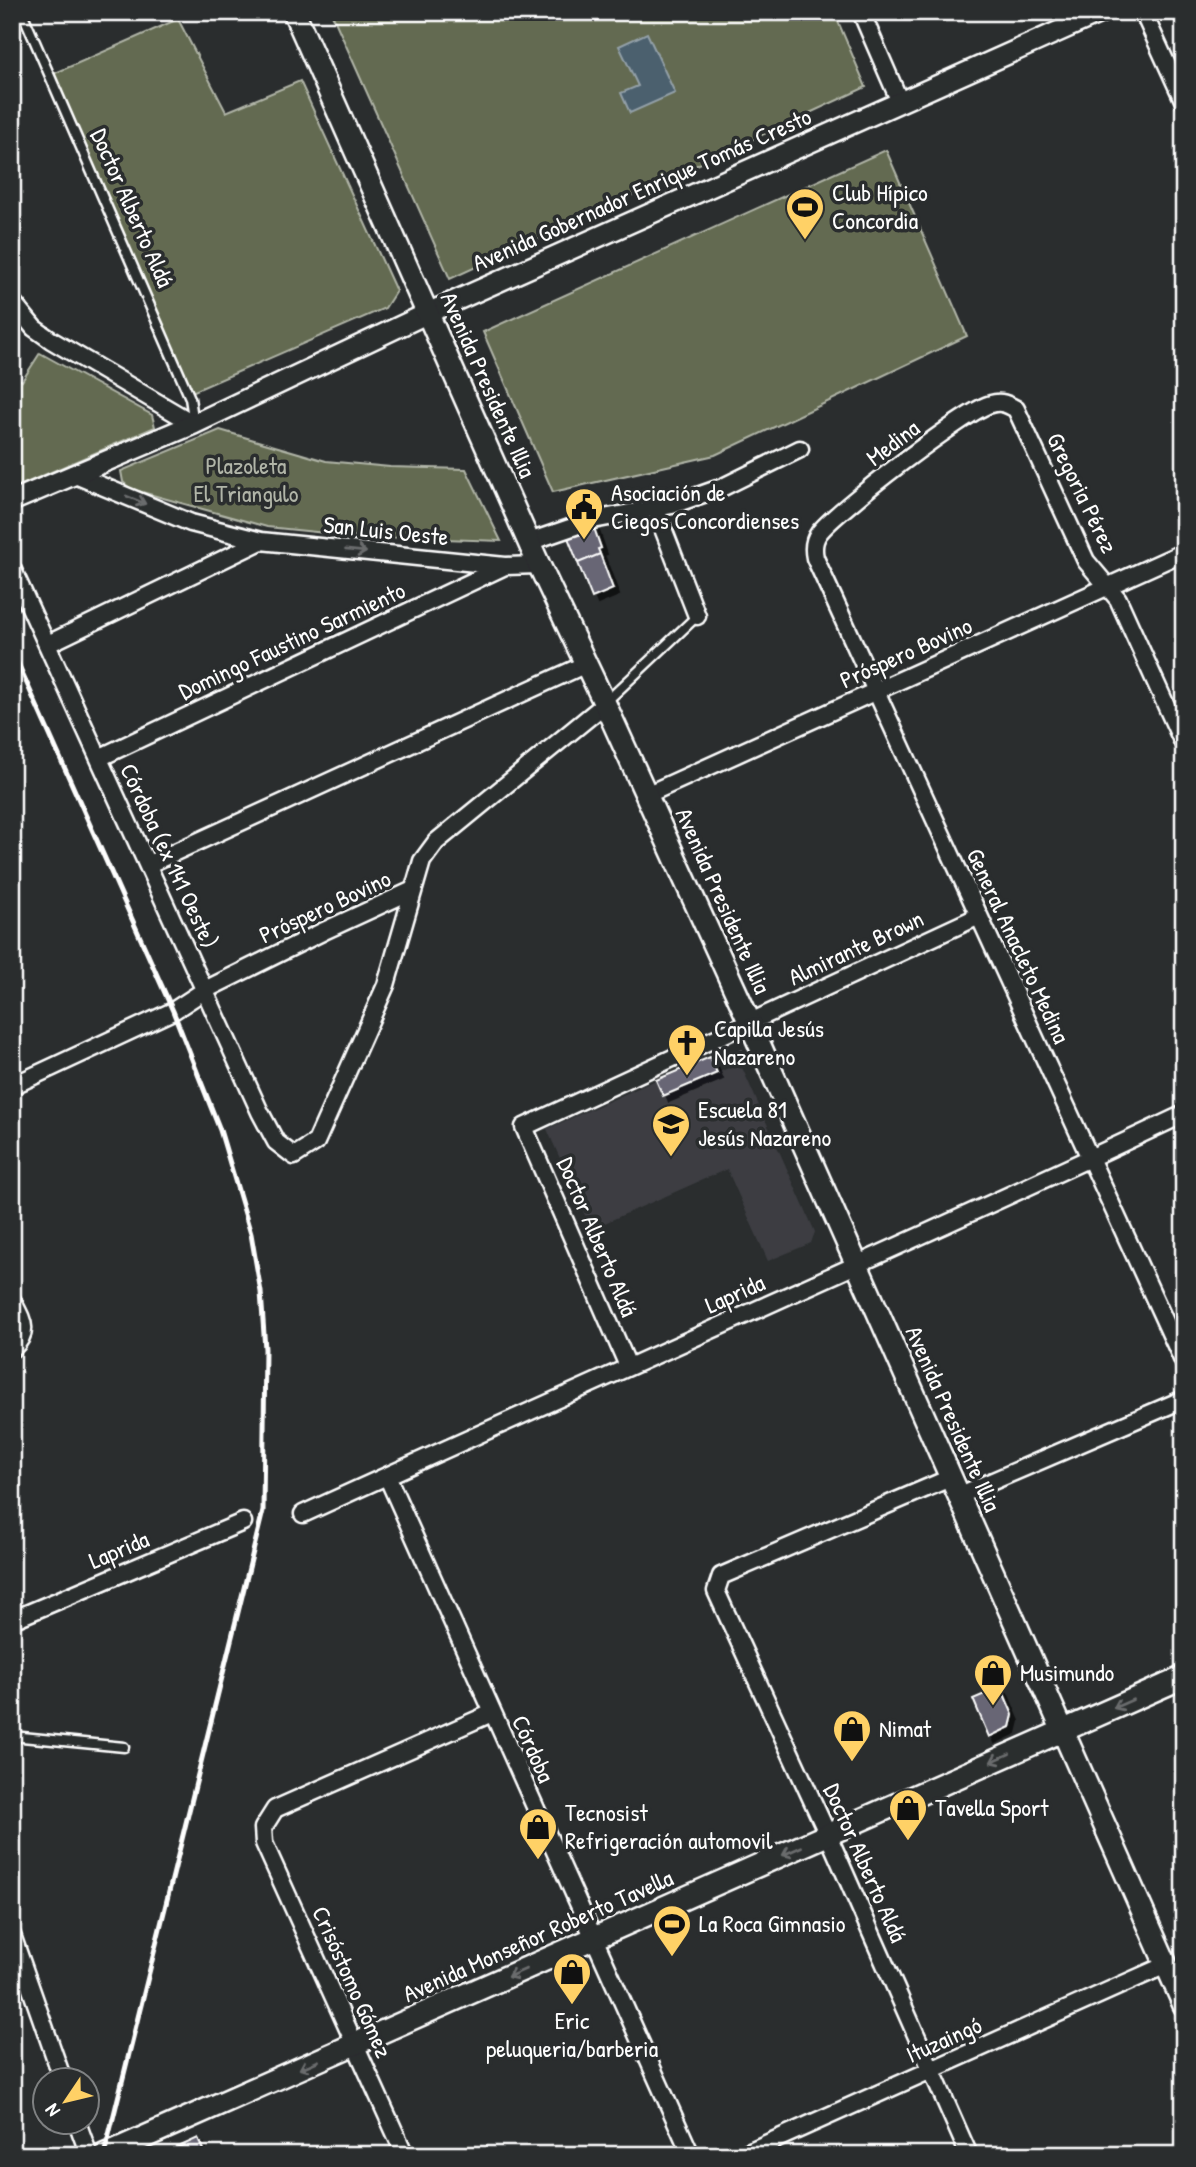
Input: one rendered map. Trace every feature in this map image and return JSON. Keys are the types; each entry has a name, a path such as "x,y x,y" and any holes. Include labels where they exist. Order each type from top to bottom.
{"main road":[{"name":"Avenida Presidente Illia","path":"294,12 529,542 750,1023 1184,2005"},
{"name":"Avenida Monseñor Roberto Tavella","path":"104,2155 1184,1677"}],"street":[{"path":"862,12 900,102"},
{"name":"Avenida Gobernador Enrique Tomás Cresto","path":"12,501 194,424 428,313 1102,12"},
{"path":"1143,12 1184,103"},
{"path":"12,301 34,328 51,340 194,424"},
{"name":"Medina","path":"813,548 820,532 867,491 936,439 988,404 1001,402 1016,409"},
{"name":"Gregoria Pérez","path":"1016,409 1086,561 1118,599 1184,745"},
{"path":"529,542 593,520 672,505 723,486 800,449"},
{"name":"San Luis Oeste","path":"73,474 191,523 261,541 505,566 540,565"},
{"path":"655,508 697,616"},
{"path":"48,644 261,541"},
{"name":"General Anacleto Medina","path":"813,548 815,558 1184,1363"},
{"name":"Próspero Bovino","path":"646,795 1184,552"},
{"name":"Domingo Faustino Sarmiento","path":"99,758 505,566"},
{"name":"Córdoba (ex 141 Oeste)","path":"12,568 276,1142 294,1156 316,1142 386,985 413,890"},
{"path":"149,864 586,663"},
{"name":"Próspero Bovino","path":"12,1086 173,1011 205,990 413,890 422,861 436,842 605,704"},
{"name":"Almirante Brown","path":"524,1127 979,916"},
{"name":"Laprida","path":"303,1514 857,1265 1184,1114"},
{"name":"Doctor Alberto Aldá","path":"524,1127 628,1366"},
{"path":"12,1300 24,1326 17,1345"},
{"path":"954,1487 1184,1399"},
{"name":"Córdoba","path":"387,1476 691,2155"},
{"name":"Doctor Alberto Aldá","path":"954,1487 721,1576 716,1591 970,2155"},
{"name":"Laprida","path":"12,1620 243,1522"},
{"name":"Crisóstomo Gómez","path":"405,2155 264,1843 263,1828 275,1810 492,1713"},
{"path":"12,1935 58,2066"},
{"name":"Ituzaingó","path":"741,2155 1166,1965"},
{"path":"82,2136 89,2155"}],"lane":[{"name":"Doctor Alberto Aldá","path":"22,12 190,398 194,424"},
{"path":"605,704 697,616"},
{"path":"12,1736 124,1747"}],"path":[{"path":"713,1065 759,1044"}],"shaded area":[{"name":"Escuela 81 Jesús Nazareno","path":"740,1063 815,1232 811,1243 768,1261 727,1169 591,1229 547,1129 656,1080 664,1096"}],"green space":[{"name":"Club Hípico Concordia","path":"331,12 834,12 866,87 450,279"},
{"path":"178,19 226,112 300,81 396,291 385,308 192,392 53,74"},
{"name":"Club Hípico Concordia","path":"886,150 967,336 715,455 553,492 483,332"},
{"path":"40,353 152,415 155,427 12,489 12,374 22,381"},
{"name":"Plazoleta El Triangulo","path":"220,430 326,461 390,467 466,469 501,541 355,536 267,527 131,489 123,482 121,471"}],"water":[{"path":"647,33 675,93 630,113 621,93 638,86 619,46"}],"building":[{"name":"Asociación de Ciegos Concordienses","path":"593,525 601,548 598,549 600,554 578,563 567,535"},
{"path":"600,554 613,589 592,598 578,563"},
{"name":"Capilla Jesús Nazareno","path":"710,1057 717,1073 663,1096 656,1080"},
{"name":"Musimundo","path":"1001,1687 1013,1715 1010,1727 989,1737 973,1699"},
{"path":"198,2138 205,2155 161,2155"}],"railway":[{"path":"12,650 173,1011 220,1130 251,1234 261,1292 265,1349 263,1511 104,2155"}],"place":[{"name":"Club Hípico Concordia","path":"805,241"},
{"name":"Asociación de Ciegos Concordienses","path":"584,541"},
{"name":"Capilla Jesús Nazareno","path":"687,1077"},
{"name":"Escuela 81 Jesús Nazareno","path":"671,1158"},
{"name":"Musimundo","path":"993,1707"},
{"name":"Nimat","path":"852,1763"},
{"name":"Tavella Sport","path":"908,1842"},
{"name":"Tecnosist Refrigeración automovil","path":"538,1861"},
{"name":"La Roca Gimnasio","path":"672,1958"},
{"name":"Eric peluqueria/barberia","path":"572,2006"}]}
